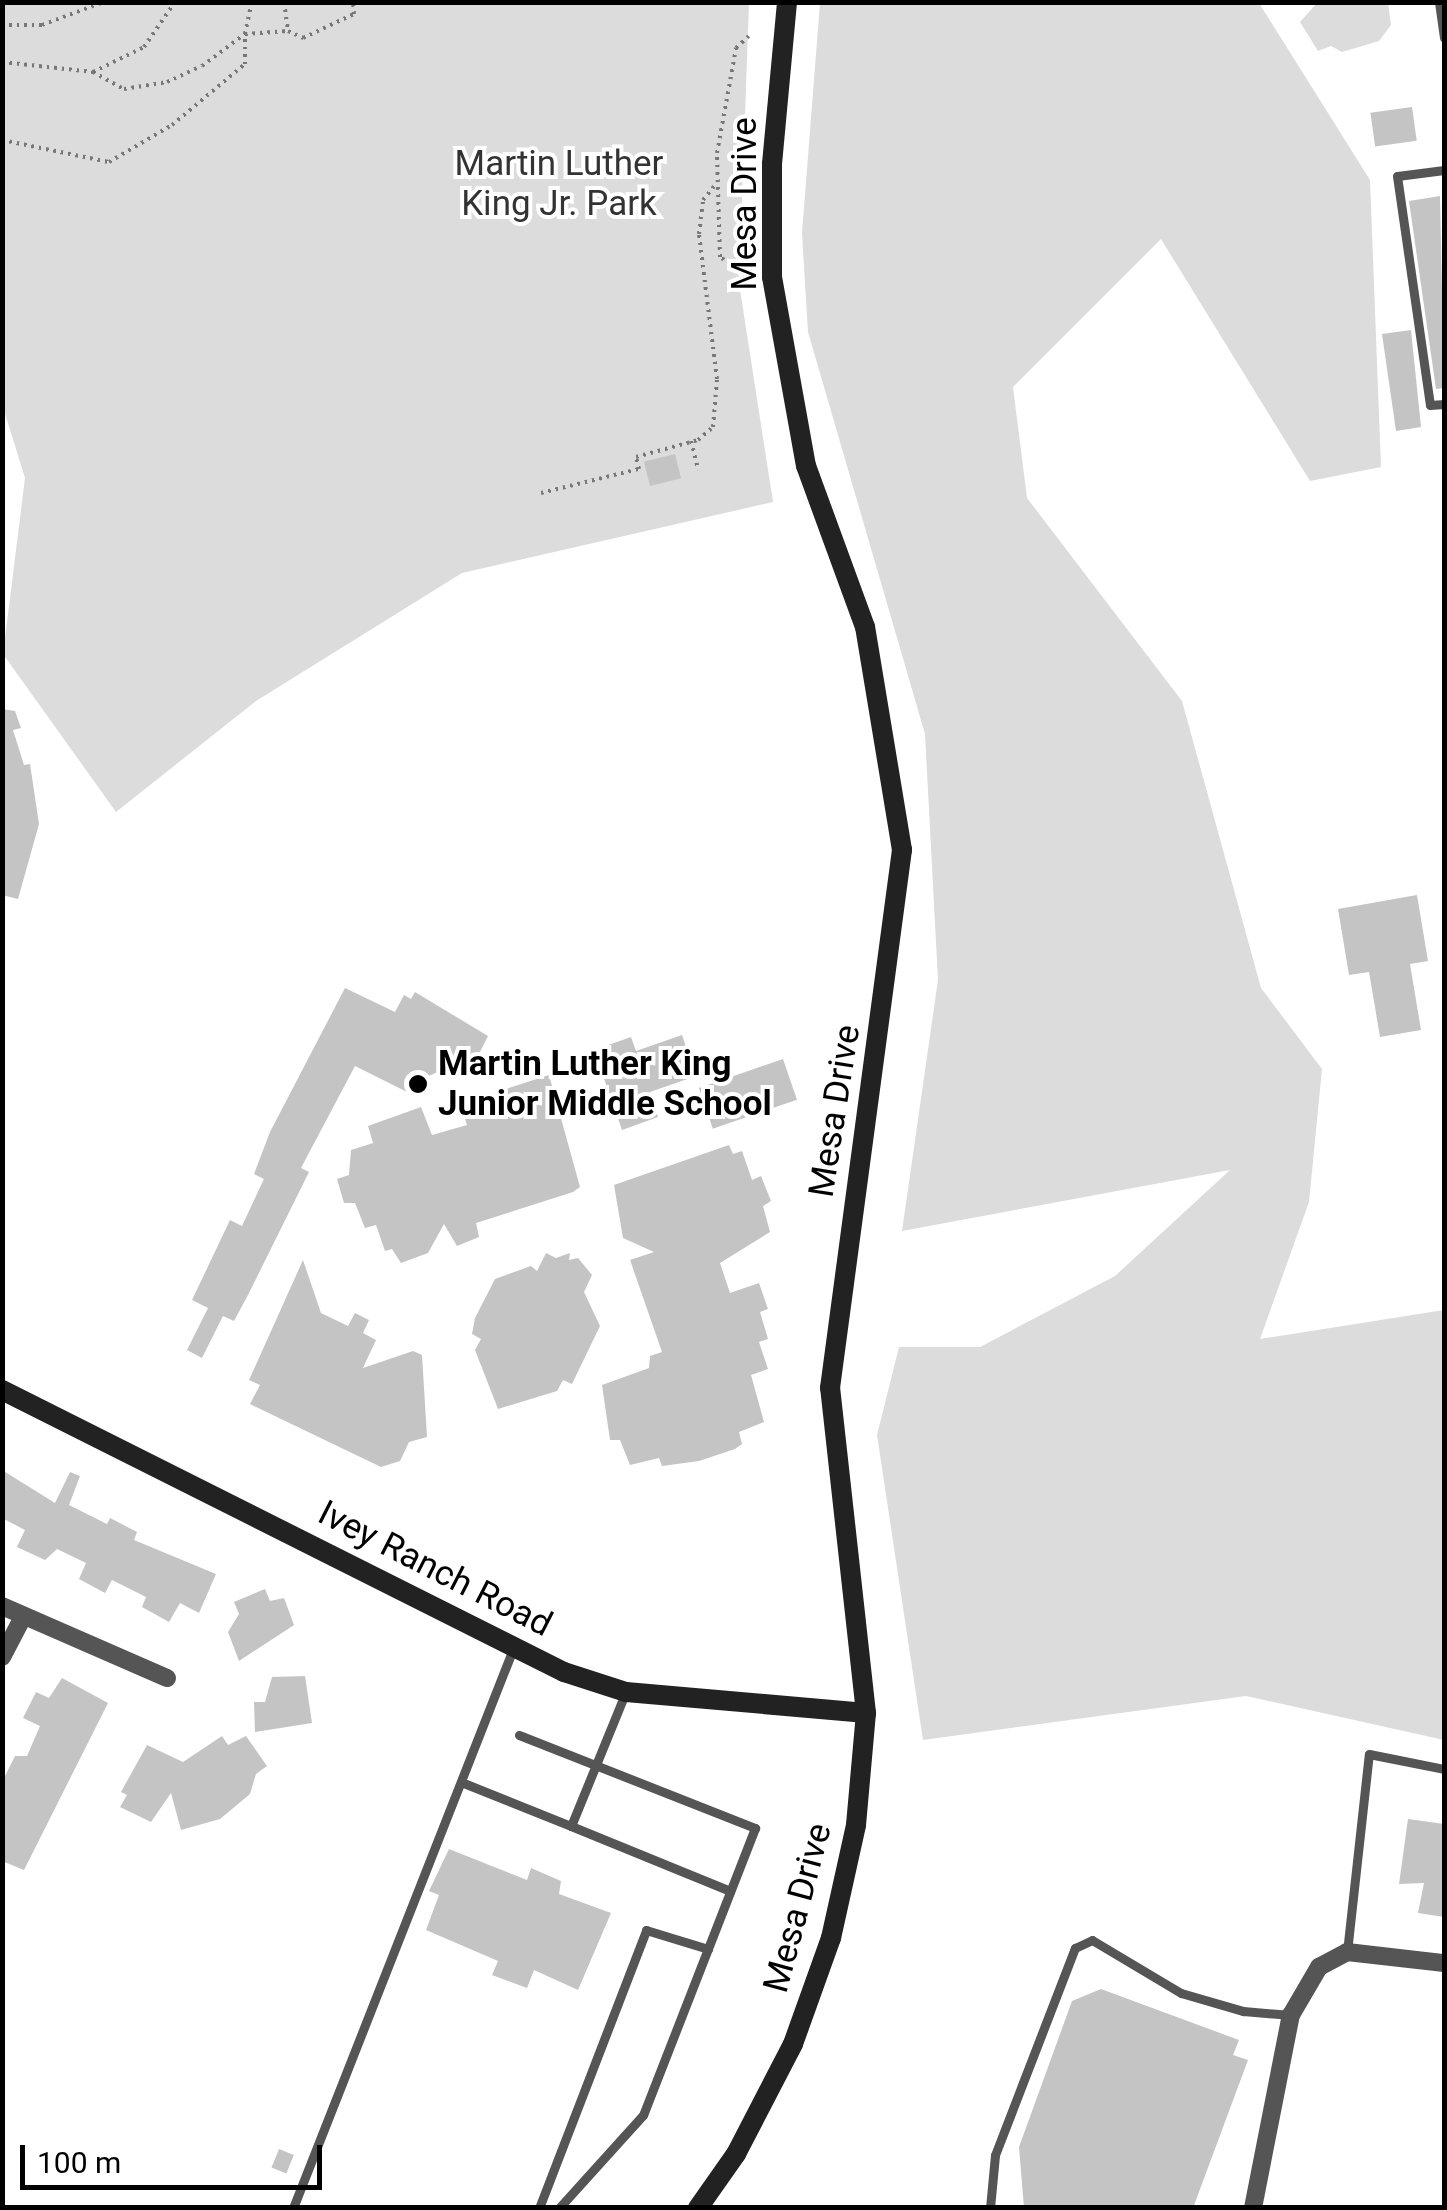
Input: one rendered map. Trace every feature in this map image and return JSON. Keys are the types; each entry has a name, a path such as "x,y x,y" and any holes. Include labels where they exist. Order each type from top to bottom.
{"main road":[{"name":"Mesa Drive","path":"698,2208 736,2154 793,2044 831,1938 856,1825 866,1713 830,1388 902,850 865,628 806,466 772,278 772,164 787,2"},
{"name":"Ivey Ranch Road","path":"2,1390 564,1672 626,1692 866,1713"}],"street":[{"path":"2,1606 167,1678"},
{"path":"2,1657 22,1617"},
{"path":"1253,2208 1291,2015 1319,1967 1347,1952 1444,1963"}],"lane":[{"path":"1439,2 1444,38"},
{"path":"1444,170 1398,176 1430,405 1444,404"},
{"path":"293,2208 514,1646"},
{"path":"571,1826 626,1692"},
{"path":"519,1735 755,1828 643,2114 559,2208"},
{"path":"1347,1952 1369,1754 1444,1769"},
{"path":"461,1782 730,1891"},
{"path":"539,2208 646,1930 708,1949"},
{"path":"990,2208 995,2155 1075,1948 1092,1940 1181,1994 1243,2011 1291,2015"}],"path":[{"path":"2,26 42,25 104,2"},
{"path":"94,72 144,47 174,2"},
{"path":"2,140 110,162 172,125 245,64 245,34 252,2"},
{"path":"284,2 288,31"},
{"path":"2,62 94,72 124,89 167,82 202,66 245,34 288,31 303,38 321,31 354,14 353,2"},
{"path":"736,267 720,257 715,185 736,48 750,35"},
{"path":"541,493 638,468 636,457 691,441 712,427 718,410 699,234 703,200 715,185"},
{"path":"691,441 698,470"}],"green space":[{"name":"Martin Luther King Jr. Park","path":"2,3 749,3 739,283 773,502 462,573 256,701 116,812 3,654 25,478 2,404"},
{"path":"820,3 1259,3 1370,180 1381,467 1310,481 1161,239 1013,387 1027,498 1182,701 1261,988 1322,1069 1309,1202 1260,1339 1444,1310 1444,1740 1246,1696 923,1740 877,1435 899,1347 980,1347 1115,1276 1230,1170 902,1231 938,980 925,734 808,332 802,233"},
{"path":"1317,3 1388,3 1391,25 1379,41 1342,52 1331,46 1318,51 1300,22"}],"building":[{"path":"1412,107 1417,141 1375,147 1370,113"},
{"path":"1440,196 1444,388 1436,389 1409,201"},
{"path":"1411,330 1421,427 1396,431 1382,334"},
{"path":"675,454 681,478 650,486 644,462"},
{"path":"2,709 15,711 21,728 13,730 24,765 30,764 39,824 18,899 2,895"},
{"path":"1417,895 1428,961 1410,964 1421,1030 1380,1037 1369,972 1349,975 1338,909"},
{"path":"345,988 395,1012 404,995 411,999 415,992 488,1036 471,1070 458,1063 424,1078 415,1096 355,1066 301,1168 309,1172 248,1295 234,1321 223,1316 202,1358 187,1350 208,1308 192,1300 230,1220 242,1226 264,1179 254,1174 270,1132"},
{"path":"682,1035 696,1076 650,1092 658,1117 622,1130 594,1050 631,1037 636,1051"},
{"path":"783,1059 797,1100 713,1129 699,1088"},
{"path":"549,1075 580,1187 573,1192 476,1223 479,1237 457,1246 444,1224 428,1253 401,1263 392,1249 385,1251 376,1225 365,1228 355,1203 344,1203 337,1179 349,1175 351,1150 373,1143 368,1126 421,1107 432,1135 467,1125 460,1104"},
{"path":"729,1145 733,1154 742,1151 752,1180 761,1176 771,1201 763,1206 770,1232 720,1263 730,1293 759,1283 768,1309 760,1312 768,1339 759,1342 768,1369 751,1375 764,1422 739,1432 742,1444 735,1449 699,1461 662,1466 659,1458 630,1465 620,1440 610,1440 602,1385 649,1368 650,1356 662,1352 630,1260 654,1252 623,1238 614,1185"},
{"path":"546,1253 556,1258 570,1253 569,1260 578,1258 592,1275 584,1292 600,1326 572,1384 563,1380 557,1391 498,1409 475,1350 481,1339 472,1334 475,1318 495,1279 531,1266 537,1271"},
{"path":"303,1260 321,1313 348,1326 355,1313 369,1320 363,1333 376,1340 363,1368 413,1351 422,1355 427,1437 409,1442 400,1461 381,1467 250,1404 260,1385 249,1380"},
{"path":"2,1470 55,1503 70,1472 80,1476 69,1505 107,1524 110,1518 137,1532 134,1540 216,1574 199,1613 180,1603 169,1622 142,1607 146,1597 112,1580 105,1593 79,1579 86,1563 57,1549 45,1560 17,1547 25,1530 2,1518"},
{"path":"265,1589 270,1601 284,1598 294,1625 239,1661 228,1632 239,1614 234,1602"},
{"path":"305,1676 312,1723 255,1732 254,1702 265,1702 272,1677"},
{"path":"62,1678 108,1703 24,1870 2,1861 2,1782 15,1756 27,1756 40,1726 23,1718 36,1692 49,1698"},
{"path":"222,1736 228,1745 246,1736 267,1766 256,1774 250,1794 220,1819 181,1830 171,1793 151,1822 120,1807 127,1795 121,1792 147,1745 183,1762"},
{"path":"1408,1819 1444,1824 1444,1917 1418,1913 1424,1883 1399,1884"},
{"path":"449,1849 527,1880 531,1868 561,1881 559,1894 611,1913 578,1990 534,1970 527,1988 492,1975 498,1961 426,1930 439,1895 429,1891"},
{"path":"1101,1989 1239,2040 1233,2055 1248,2060 1193,2208 1024,2208 1019,2147 1072,2001"},
{"path":"279,2149 294,2155 286,2174 272,2168"}],"place":[{"name":"Martin Luther King Junior Middle School","path":"418,1084"}]}
